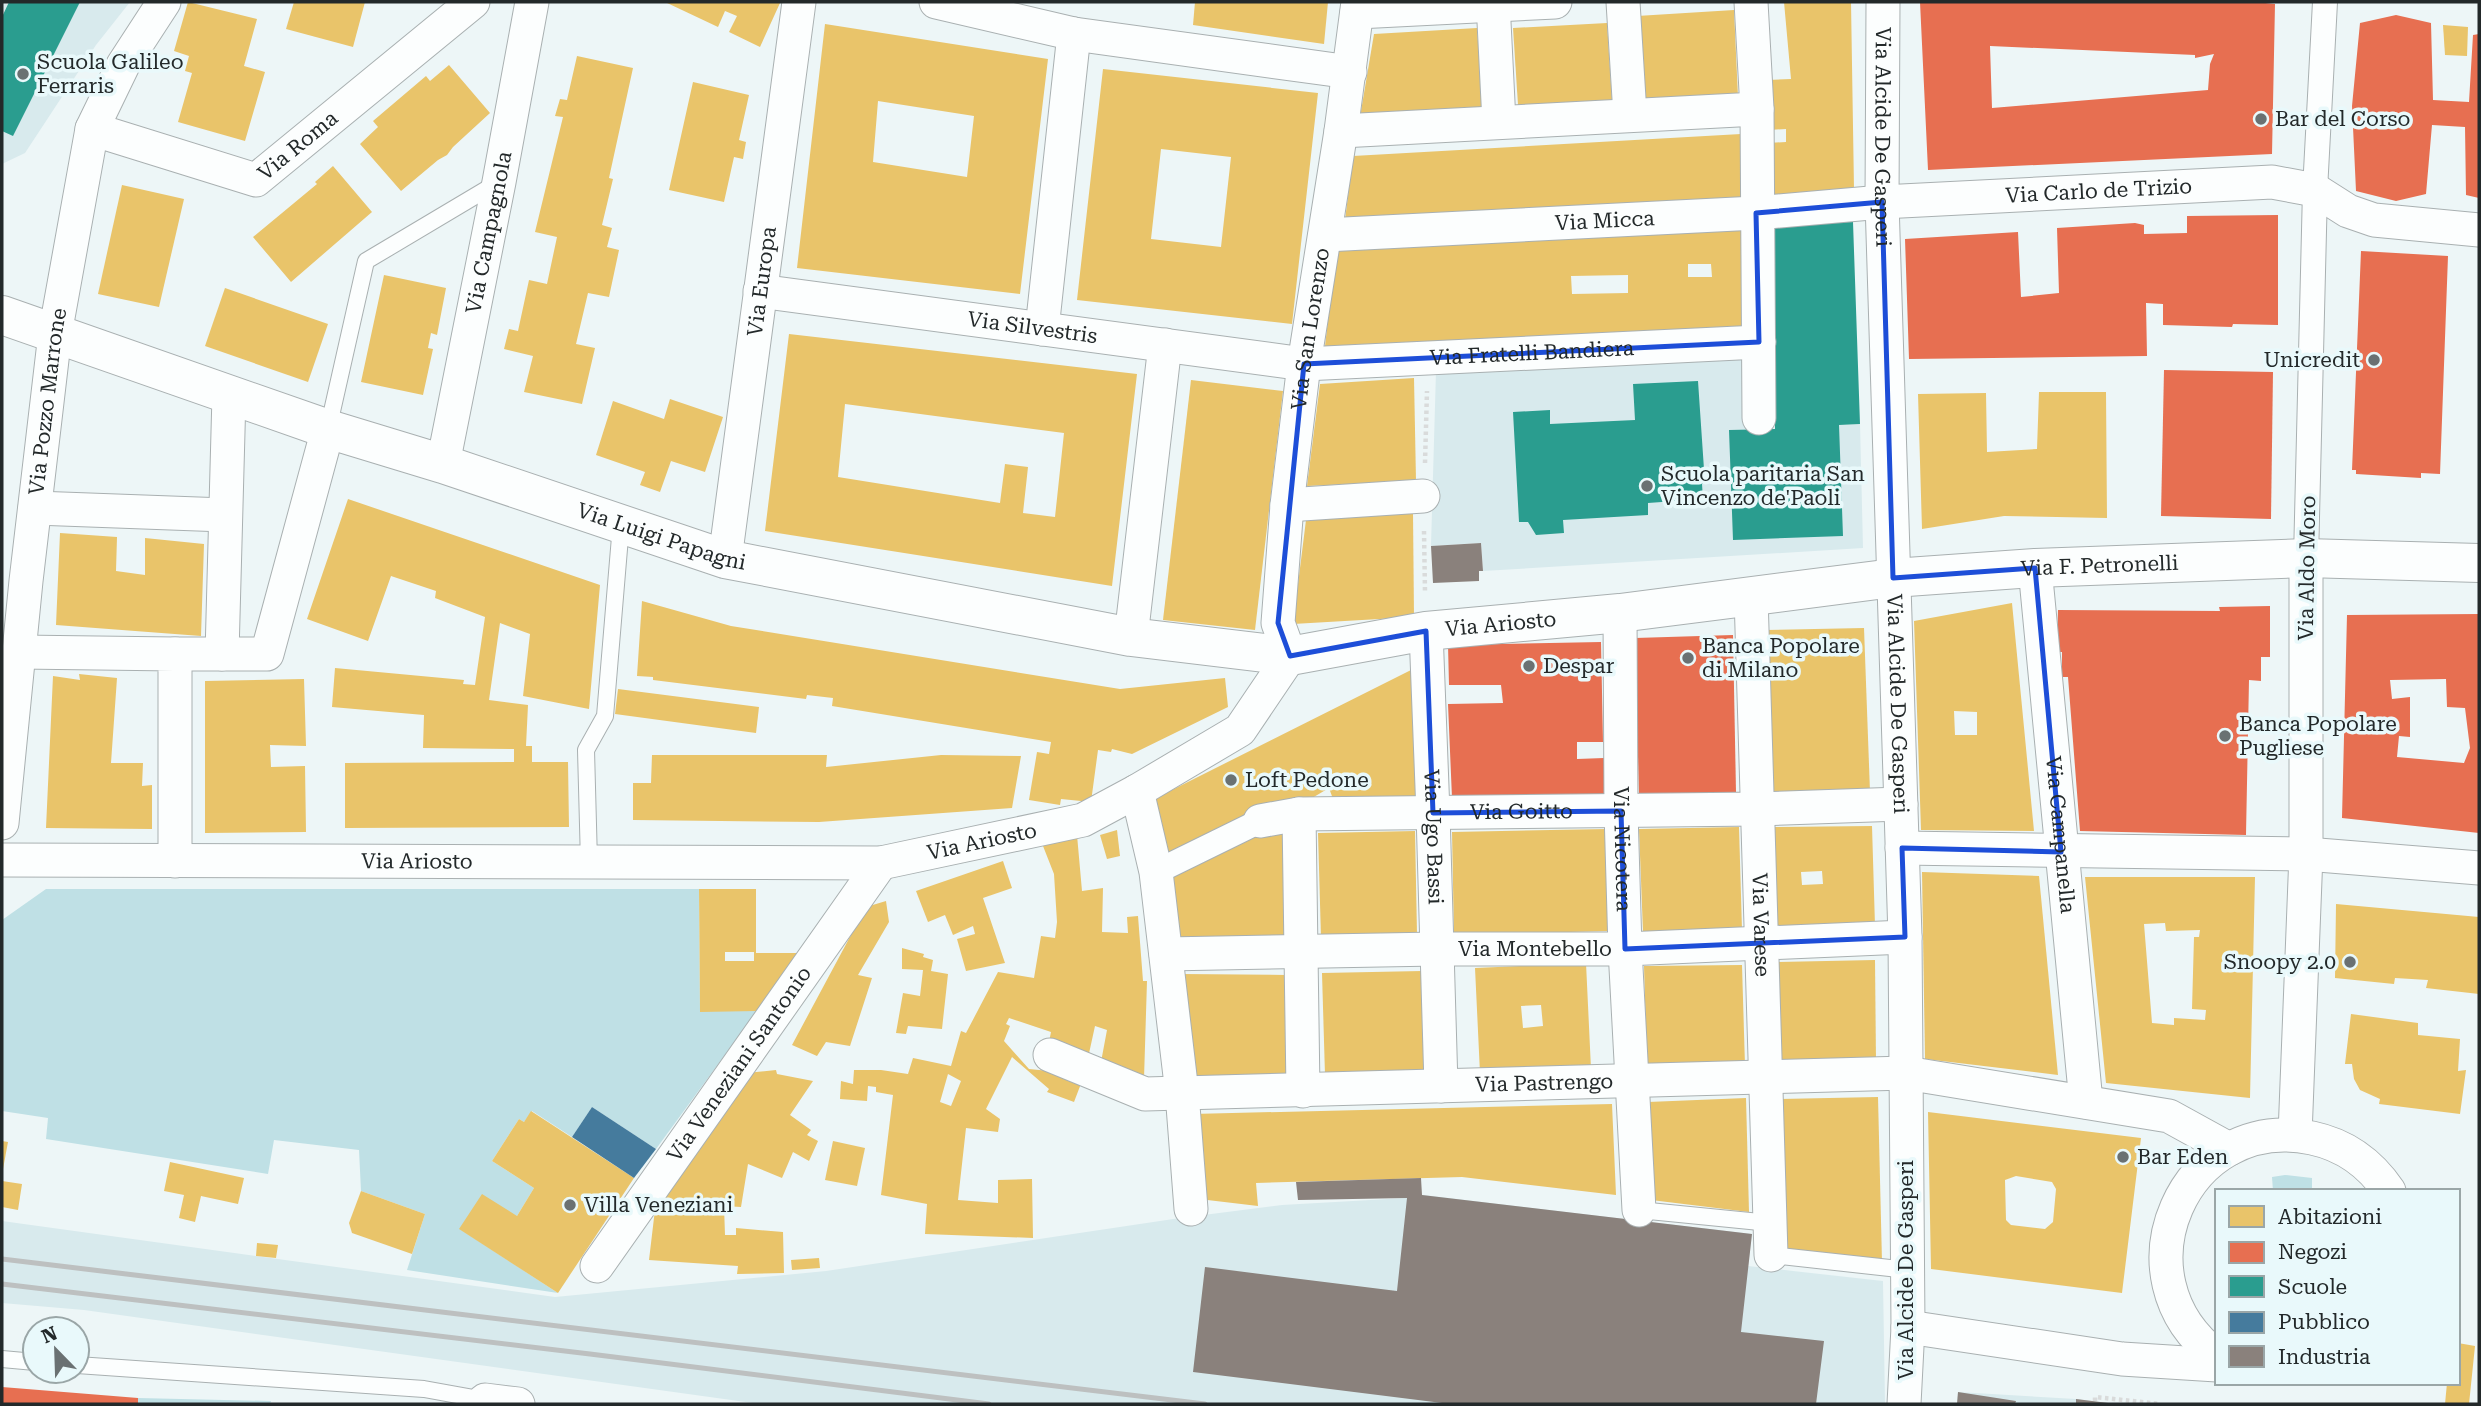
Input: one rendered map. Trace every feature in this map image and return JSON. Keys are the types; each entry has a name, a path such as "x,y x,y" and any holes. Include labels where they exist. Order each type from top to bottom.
{"street":[{"name":"Via Pozzo Marrone","path":"2,822 55,334 92,129 123,65 164,2"},
{"name":"Via Roma","path":"92,129 256,180 472,2"},
{"name":"Via Campagnola","path":"443,464 532,2"},
{"name":"Via Europa","path":"724,559 799,2"},
{"path":"936,2 1074,34 1350,72"},
{"path":"1357,7 1555,2"},
{"path":"1623,2 1630,116"},
{"path":"1751,2 1756,109 1759,418"},
{"name":"Via Alcide De Gasperi","path":"1883,2 1882,202 1905,937 1908,1327 1904,1404"},
{"name":"Via Aldo Moro","path":"2295,1135 2306,854 2306,558 2315,190 2325,2"},
{"path":"1493,4 1499,122"},
{"name":"Via San Lorenzo","path":"1290,656 1278,622 1287,505 1304,364 1350,72 1357,7"},
{"path":"1042,329 1074,34"},
{"path":"1341,131 1756,109"},
{"name":"Via Carlo de Trizio","path":"1882,202 2237,182 2272,182 2315,190"},
{"path":"2315,190 2348,211 2374,220 2479,230"},
{"name":"Via Micca","path":"1325,235 1756,213 1882,202"},
{"name":"Via Silvestris","path":"760,290 1304,364"},
{"name":"Via Luigi Papagni","path":"2,315 328,429 443,464 724,559 1131,637 1290,656"},
{"name":"Via Fratelli Bandiera","path":"1304,364 1759,342"},
{"path":"1131,637 1165,345"},
{"path":"222,654 229,395"},
{"path":"19,652 267,654 328,429"},
{"path":"1287,505 1423,496"},
{"path":"35,508 225,515"},
{"name":"Via F. Petronelli","path":"1894,578 2035,568 2306,558 2479,563"},
{"name":"Via Campanella","path":"2035,568 2087,1102"},
{"name":"Via Ariosto","path":"2,860 881,863 1083,820 1138,791 1240,730 1290,656 1426,631 1620,613 1894,578"},
{"name":"Via Varese","path":"1751,596 1771,1255"},
{"name":"Via Nicotera","path":"1620,613 1625,949 1639,1210"},
{"name":"Via Ugo Bassi","path":"1426,631 1441,1086"},
{"path":"175,654 175,860"},
{"path":"1138,791 1156,872 1182,1093 1191,1209"},
{"name":"Via Goitto","path":"1156,872 1260,821 1299,814 1621,811 1901,804"},
{"path":"1299,814 1303,1091"},
{"path":"1902,849 2306,854 2479,868"},
{"name":"Via Veneziani Santonio","path":"597,1266 881,863"},
{"name":"Via Montebello","path":"1166,954 1625,949 1905,937"},
{"name":"Via Pastrengo","path":"1050,1055 1144,1094 1906,1073 2169,1116 2229,1149"},
{"path":"2215,1355 2199,1343 2178,1312 2166,1276 2166,1238 2178,1203 2200,1172 2229,1149 2261,1138 2295,1135 2333,1143 2375,1170 2388,1189"},
{"path":"1908,1327 2122,1359 2215,1365"},
{"path":"484,1402 518,1404"}],"lane":[{"path":"328,429 366,261 499,182"},
{"path":"589,862 586,750 605,716 621,525"},
{"path":"1639,1210 1770,1223"},
{"path":"1771,1255 1908,1270"},
{"path":"2,1359 21,1361"},
{"path":"91,1366 424,1389 484,1402"}],"path":[{"path":"2095,1401 2095,1396 2160,1404"}],"highlighted area":[{"path":"1882,202 1893,578 2035,568 2061,852 1902,848 1905,937 1625,949 1621,811 1433,813 1426,631 1290,656 1278,623 1304,364 1759,342 1756,213"}],"shaded area":[{"path":"2,2 130,2 96,45 25,153 2,164"},
{"name":"Scuola paritaria San Vincenzo de'Paoli","path":"1746,354 1749,430 1860,424 1863,548 1483,571 1481,543 1431,546 1436,371"},
{"path":"46,889 699,889 700,1011 757,1011 656,1149 592,1107 572,1137 532,1111 524,1122 519,1119 492,1161 534,1188 517,1216 460,1229 558,1293 407,1270 425,1214 361,1191 359,1150 274,1140 268,1174 46,1139 48,1118 2,1111 2,920"},
{"path":"2285,1175 2312,1178 2312,1189 2273,1189 2272,1177"},
{"path":"1407,1193 1752,1234 1748,1266 1883,1281 1885,1404 760,1404 84,1310 2,1303 2,1221 555,1297 826,1271 1180,1218 1282,1205 1406,1198"},
{"path":"1958,1392 2076,1399 2109,1403 1957,1404"},
{"path":"138,1398 271,1401 270,1404 138,1404"}],"building: Abitazioni":[{"path":"188,2 257,19 244,66 265,72 245,141 178,122 192,73 185,71 189,56 174,51"},
{"path":"294,2 365,2 353,47 286,29"},
{"path":"665,2 780,3 760,47 729,32 737,16 725,11 718,27"},
{"path":"1195,2 1328,2 1324,44 1193,25"},
{"path":"1784,2 1851,2 1854,189 1770,197 1768,143 1786,142 1786,129 1769,130 1767,80 1791,79"},
{"path":"1734,10 1738,97 1643,103 1637,16"},
{"path":"1607,23 1612,100 1518,105 1513,28"},
{"path":"825,24 1048,59 1020,294 797,268","holes":["878,101 974,116 967,177 873,162"]},
{"path":"2443,25 2468,27 2467,56 2445,55"},
{"path":"1477,28 1483,113 1360,117 1374,34"},
{"path":"577,56 633,68 609,178 613,179 602,225 612,228 607,247 619,250 609,297 588,293 576,344 595,348 582,404 524,392 533,356 504,349 509,329 518,331 529,280 547,284 557,237 535,232 563,117 555,116 560,99 567,100"},
{"path":"449,65 490,113 447,155 401,191 360,144 378,127 373,121 426,76 430,81"},
{"path":"1103,69 1318,93 1292,324 1077,300","holes":["1161,149 1231,157 1221,247 1151,239"]},
{"path":"693,82 749,95 739,140 746,142 743,159 734,157 724,202 669,190"},
{"path":"1741,134 1743,198 1345,220 1353,156"},
{"path":"333,166 372,212 291,282 253,237 317,184 315,182"},
{"path":"122,185 184,199 159,307 98,294"},
{"path":"1744,227 1746,329 1324,355 1336,249","holes":["1688,264 1711,264 1712,277 1688,277","1628,275 1628,293 1572,294 1571,276"]},
{"path":"384,275 446,288 437,335 431,333 428,348 433,349 423,395 361,382"},
{"path":"225,288 328,324 308,382 205,346"},
{"path":"789,334 1137,374 1112,586 765,531","holes":["845,404 1064,433 1055,517 1023,513 1028,467 1005,464 1000,503 838,477"]},
{"path":"1414,378 1416,481 1307,486 1320,384"},
{"path":"1191,380 1283,391 1255,630 1163,620"},
{"path":"2039,392 2106,392 2107,518 2004,516 1922,529 1918,394 1986,393 1987,452 2037,449"},
{"path":"670,399 723,417 705,472 671,461 660,492 640,485 645,472 596,455 613,401 664,419"},
{"path":"348,499 600,585 589,709 523,696 530,634 500,623 489,700 528,705 526,746 532,746 532,762 568,762 569,827 345,828 345,763 514,762 514,749 423,748 424,715 332,707 335,668 464,680 463,684 475,685 485,617 435,598 436,591 391,576 368,641 307,619"},
{"path":"1413,513 1414,617 1293,624 1306,520"},
{"path":"60,533 117,537 116,571 145,575 145,538 204,544 201,636 56,625"},
{"path":"642,601 731,626 1120,689 1225,678 1228,707 1132,754 1112,749 1111,752 1098,750 1091,802 1061,799 1060,805 1029,800 1037,752 1049,754 1051,742 832,706 833,698 807,695 806,699 637,676"},
{"path":"2012,603 2034,831 1921,830 1914,621","holes":["1954,711 1977,712 1977,735 1955,735"]},
{"path":"1864,628 1870,792 1772,794 1766,630"},
{"path":"1415,668 1416,799 1333,799 1329,788 1307,801 1165,859 1154,799"},
{"path":"79,674 117,678 111,763 143,763 142,786 152,785 152,829 46,828 53,676 80,680"},
{"path":"304,679 306,746 270,745 271,767 305,766 306,832 205,833 205,681"},
{"path":"618,689 759,707 756,733 615,714"},
{"path":"652,755 827,755 826,767 941,755 1021,756 1012,808 819,822 633,820 633,783 651,783"},
{"path":"1872,826 1875,926 1776,929 1772,827","holes":["1822,871 1823,884 1802,885 1801,872"]},
{"path":"1739,827 1742,930 1643,932 1639,829"},
{"path":"1606,829 1608,931 1454,935 1452,832"},
{"path":"1117,830 1120,856 1107,859 1100,835"},
{"path":"1415,831 1417,934 1321,938 1318,833"},
{"path":"1257,833 1285,834 1286,938 1176,940 1168,876"},
{"path":"1077,835 1082,891 1103,888 1102,932 1128,933 1127,917 1138,916 1143,981 1147,981 1144,1079 1101,1062 1107,1030 1095,1026 1088,1058 1049,1042 1051,1032 1009,1018 1006,1024 1010,1026 1004,1041 1029,1069 1049,1071 1082,1081 1074,1102 1047,1092 1049,1089 1012,1057 986,1109 1000,1119 998,1132 966,1128 958,1200 998,1203 998,1180 1032,1179 1033,1238 925,1234 927,1204 881,1195 893,1095 876,1092 876,1087 868,1086 867,1101 840,1099 841,1081 853,1084 854,1070 908,1074 913,1058 951,1066 961,1031 966,1033 998,972 1034,978 1041,936 1055,938 1057,922 1054,874 1043,846","holes":["948,1074 961,1081 951,1106 940,1102"]},
{"path":"1003,861 1012,888 983,898 1005,963 966,971 957,939 975,934 973,926 953,935 945,915 928,922 916,891"},
{"path":"1922,872 2039,876 2058,1075 1925,1059"},
{"path":"2085,877 2255,877 2250,1098 2106,1083","holes":["2165,923 2166,931 2200,930 2199,937 2194,937 2192,1009 2206,1010 2205,1020 2174,1018 2174,1025 2152,1023 2144,924"]},
{"path":"699,889 756,889 756,953 798,953 757,1011 700,1012","holes":["725,952 754,952 754,961 725,961"]},
{"path":"886,901 889,922 858,975 872,978 850,1046 826,1042 817,1056 792,1045 866,907"},
{"path":"2336,904 2479,917 2479,994 2426,988 2428,980 2395,978 2394,984 2335,978"},
{"path":"902,948 924,954 923,957 933,960 931,971 948,974 942,1029 908,1026 906,1034 896,1033 903,993 920,996 923,970 902,969"},
{"path":"1875,960 1876,1061 1780,1063 1776,962"},
{"path":"1586,963 1591,1069 1480,1073 1475,968","holes":["1541,1005 1543,1026 1523,1028 1521,1006"]},
{"path":"1742,965 1745,1066 1647,1068 1644,966"},
{"path":"1422,971 1424,1074 1325,1075 1322,973"},
{"path":"1181,974 1287,975 1291,1081 1190,1079"},
{"path":"2351,1014 2418,1023 2418,1035 2460,1039 2458,1071 2466,1070 2460,1114 2379,1104 2380,1099 2360,1090 2354,1079 2352,1064 2345,1064"},
{"path":"776,1070 777,1074 813,1081 790,1115 811,1130 807,1135 818,1141 809,1161 793,1152 782,1178 748,1164 741,1207 724,1206 725,1235 736,1235 736,1228 783,1232 784,1273 737,1274 738,1266 649,1260 656,1201 746,1073"},
{"path":"1878,1097 1882,1262 1785,1252 1780,1099"},
{"path":"1746,1098 1749,1212 1651,1200 1648,1102"},
{"path":"1612,1104 1616,1195 1462,1177 1256,1183 1258,1206 1199,1199 1192,1114"},
{"name":"Villa Veneziani","path":"531,1111 634,1178 558,1293 459,1229 482,1194 517,1216 534,1188 492,1161 519,1119 524,1122"},
{"path":"1928,1112 2141,1138 2122,1293 1931,1269","holes":["2016,1176 2052,1182 2056,1189 2053,1222 2045,1229 2011,1225 2006,1220 2005,1180"]},
{"path":"2,1141 8,1142 3,1169 2,1169"},
{"path":"833,1141 865,1148 857,1186 825,1180"},
{"path":"170,1162 244,1178 238,1204 201,1196 195,1222 179,1218 184,1195 164,1191"},
{"path":"2,1181 22,1184 18,1210 2,1207"},
{"path":"361,1191 425,1214 412,1254 352,1233 349,1223"},
{"path":"257,1243 278,1245 276,1258 256,1256"},
{"path":"819,1258 820,1268 792,1270 791,1260"},
{"path":"2460,1343 2475,1346 2469,1404 2445,1404 2447,1385 2460,1385"}],"building: Negozi":[{"path":"1920,2 2275,4 2272,154 1928,170","holes":["1990,46 2195,55 2195,58 2214,54 2210,64 2208,90 1992,108"]},
{"path":"2396,15 2431,23 2433,100 2469,102 2473,35 2479,34 2479,198 2466,195 2465,127 2432,125 2426,194 2396,201 2356,191 2352,106 2360,23"},
{"path":"2278,215 2278,325 2163,325 2163,304 2146,303 2147,356 1909,359 1905,239 2018,232 2021,297 2059,293 2057,228 2135,223 2144,225 2144,234 2187,233 2187,216"},
{"path":"2361,251 2448,256 2440,474 2421,473 2421,478 2356,474 2356,470 2352,470"},
{"path":"2164,370 2273,372 2271,519 2161,516"},
{"path":"2270,606 2270,657 2261,657 2261,681 2249,680 2246,835 2080,831 2068,677 2062,677 2062,652 2057,652 2058,610 2220,611 2219,607"},
{"path":"2479,614 2479,833 2342,818 2347,615","holes":["2446,679 2447,707 2465,708 2470,748 2464,763 2397,757 2399,736 2410,737 2410,697 2392,699 2390,680"]},
{"path":"1733,635 1736,792 1639,795 1635,638"},
{"path":"1601,642 1603,742 1577,742 1577,759 1604,758 1607,796 1452,798 1448,704 1503,703 1501,685 1449,685 1448,645"},
{"path":"2,1387 138,1398 138,1404 2,1404"}],"building: Scuole":[{"name":"Scuola Galileo Ferraris","path":"9,2 80,2 13,136 2,131 2,17"},
{"path":"1853,222 1860,424 1839,425 1843,536 1733,540 1729,430 1775,429 1771,224"},
{"path":"1698,381 1705,484 1702,484 1703,499 1648,503 1648,515 1563,520 1564,533 1536,535 1528,522 1519,522 1513,412 1550,410 1550,424 1635,420 1633,384"}],"building: Pubblico":[{"path":"592,1107 656,1149 634,1178 572,1137"}],"building: Industria":[{"path":"1481,543 1483,571 1479,571 1479,581 1433,583 1431,546"},
{"path":"1421,1178 1422,1195 1752,1234 1741,1332 1824,1341 1816,1404 1450,1404 1193,1372 1205,1267 1397,1291 1407,1198 1298,1200 1296,1182"},
{"path":"1958,1392 2016,1401 2015,1404 1957,1404"},
{"path":"2076,1399 2108,1403 2108,1404 2076,1404"}],"railway":[{"path":"2,1259 1205,1404"},
{"path":"2,1284 989,1404"}],"place":[{"name":"Scuola Galileo Ferraris","path":"23,74"},
{"name":"Bar del Corso","path":"2261,119"},
{"name":"Unicredit","path":"2374,360"},
{"name":"Scuola paritaria San Vincenzo de'Paoli","path":"1647,486"},
{"name":"Banca Popolare di Milano","path":"1688,658"},
{"name":"Despar","path":"1529,666"},
{"name":"Banca Popolare Pugliese","path":"2225,736"},
{"name":"Loft Pedone","path":"1231,780"},
{"name":"Snoopy 2.0","path":"2350,962"},
{"name":"Bar Eden","path":"2123,1157"},
{"name":"Villa Veneziani","path":"570,1205"}]}
